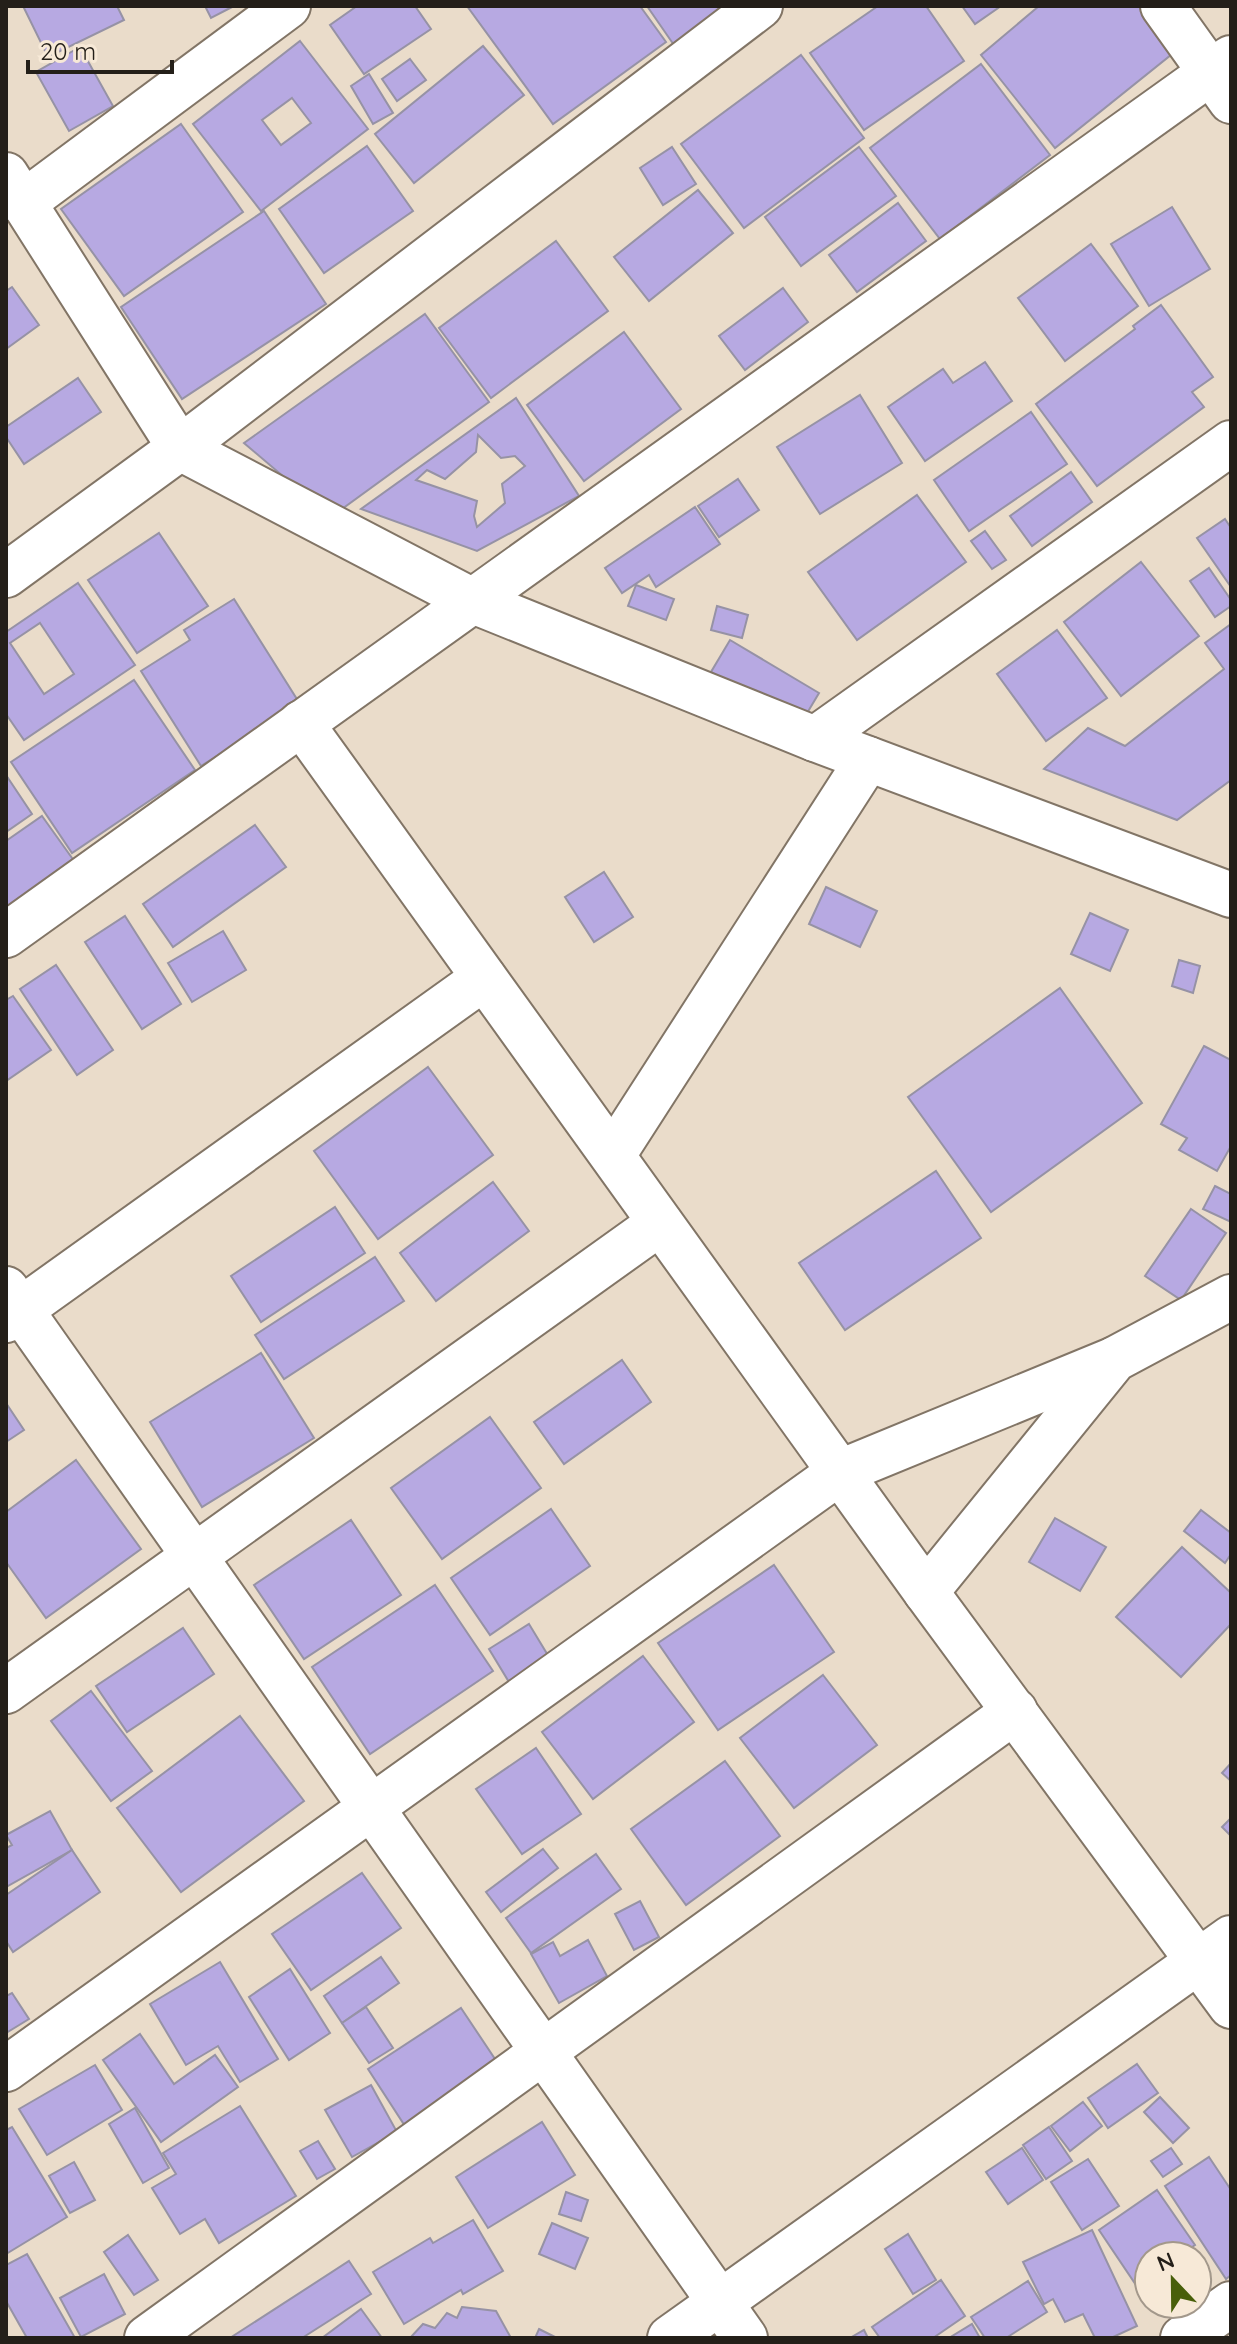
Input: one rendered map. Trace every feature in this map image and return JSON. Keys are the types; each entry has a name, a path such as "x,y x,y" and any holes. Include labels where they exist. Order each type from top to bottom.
{"street":[{"path":"288,6 14,189 180,448 473,601 815,739 1231,895"},
{"path":"6,575 180,448 760,6"},
{"path":"6,935 473,601 1224,77 1163,6"},
{"path":"815,739 1231,443"},
{"path":"301,723 926,1592 1015,1711 1215,1950 1231,2006"},
{"path":"613,1155 868,759"},
{"path":"484,978 11,1306 194,1556 745,2338"},
{"path":"6,1691 660,1223"},
{"path":"6,2069 840,1472 1115,1359 1231,1297"},
{"path":"926,1592 1115,1359"},
{"path":"151,2337 1015,1711"},
{"path":"670,2338 1215,1950"},
{"path":"1183,2338 1231,2304"}],"building":[{"path":"23,6 117,6 124,20 48,57"},
{"path":"205,6 234,6 211,18"},
{"path":"357,6 415,6 431,29 364,74 330,25"},
{"path":"467,6 640,6 666,42 553,124"},
{"path":"647,6 720,6 726,15 676,48"},
{"path":"878,6 926,6 964,61 864,130 810,53"},
{"path":"962,6 1001,6 975,24"},
{"path":"1039,6 1147,6 1182,46 1055,148 981,55"},
{"path":"300,41 368,129 261,211 193,124","holes":["292,98 311,123 281,145 262,120"]},
{"path":"483,46 524,95 414,183 375,134"},
{"path":"80,47 113,106 69,131 36,72"},
{"path":"801,55 864,138 744,228 681,144"},
{"path":"410,59 426,80 397,101 382,79"},
{"path":"981,64 1050,155 940,239 870,148"},
{"path":"369,74 393,113 373,124 351,86"},
{"path":"181,124 243,212 124,296 61,209"},
{"path":"367,146 413,211 324,273 279,209"},
{"path":"672,147 696,184 663,205 640,168"},
{"path":"859,147 896,196 801,266 765,217"},
{"path":"698,190 733,233 649,301 614,257"},
{"path":"898,203 926,241 857,292 829,255"},
{"path":"1172,207 1210,269 1149,306 1111,244"},
{"path":"264,211 326,304 182,399 121,307"},
{"path":"556,241 608,311 491,398 439,328"},
{"path":"1091,244 1138,306 1065,361 1018,298"},
{"path":"12,287 39,325 6,349 6,291"},
{"path":"783,288 808,322 745,370 719,336"},
{"path":"1161,305 1213,377 1192,392 1204,407 1097,486 1036,404 1135,329 1133,326"},
{"path":"425,314 489,402 331,517 244,443"},
{"path":"624,332 681,409 584,481 527,405"},
{"path":"985,362 1012,401 925,461 888,407 943,369 953,383"},
{"path":"78,378 101,412 24,464 6,437 6,427"},
{"path":"860,395 902,463 820,514 777,447"},
{"path":"516,398 579,496 477,551 361,509","holes":["478,435 501,458 515,456 525,466 502,484 505,503 477,527 474,516 477,501 416,480 427,470 445,479 476,452"]},
{"path":"1031,412 1067,464 969,531 934,480"},
{"path":"1071,472 1092,502 1032,546 1010,516"},
{"path":"738,479 759,510 719,537 698,506"},
{"path":"917,495 966,562 857,640 808,572"},
{"path":"695,507 720,544 656,587 649,575 622,593 605,568"},
{"path":"1225,519 1231,528 1231,587 1197,538"},
{"path":"985,531 1006,560 992,569 971,541"},
{"path":"159,533 208,606 137,653 88,580"},
{"path":"1141,562 1199,636 1121,696 1064,622"},
{"path":"1209,568 1231,600 1231,606 1215,617 1190,581"},
{"path":"78,583 135,665 24,740 6,714 6,632","holes":["40,623 74,674 44,694 10,643"]},
{"path":"636,585 674,599 666,620 628,606"},
{"path":"234,599 300,704 201,766 141,671 190,640 184,630"},
{"path":"717,606 748,615 742,638 711,630"},
{"path":"1231,624 1231,780 1177,820 1044,769 1088,728 1125,746 1224,669 1205,643"},
{"path":"1057,630 1107,698 1046,741 997,674"},
{"path":"730,640 819,693 800,725 711,672"},
{"path":"134,680 195,770 72,853 11,762"},
{"path":"6,775 32,814 6,832"},
{"path":"42,816 77,865 6,915 6,841"},
{"path":"255,825 286,867 173,947 143,904"},
{"path":"604,872 633,917 594,942 565,897"},
{"path":"826,887 877,911 860,947 809,924"},
{"path":"1090,913 1128,930 1110,971 1071,954"},
{"path":"125,916 181,1004 142,1029 85,942"},
{"path":"223,931 246,970 192,1002 168,963"},
{"path":"1179,960 1200,966 1193,993 1172,986"},
{"path":"56,965 113,1050 77,1075 20,989"},
{"path":"1060,988 1142,1103 991,1212 908,1097"},
{"path":"13,996 51,1050 6,1081 6,1000"},
{"path":"1204,1046 1231,1060 1231,1146 1217,1171 1179,1150 1187,1138 1161,1124"},
{"path":"428,1067 493,1155 378,1239 314,1151"},
{"path":"936,1171 981,1238 845,1330 799,1263"},
{"path":"493,1182 529,1231 436,1301 400,1253"},
{"path":"1215,1186 1231,1194 1231,1222 1203,1209"},
{"path":"335,1207 365,1253 261,1322 231,1276"},
{"path":"1191,1209 1226,1233 1181,1300 1145,1276"},
{"path":"375,1257 404,1301 284,1379 255,1335"},
{"path":"261,1353 314,1438 202,1507 150,1422"},
{"path":"622,1360 651,1402 564,1464 534,1422"},
{"path":"6,1403 24,1430 6,1442"},
{"path":"490,1417 541,1488 442,1559 391,1488"},
{"path":"76,1460 141,1549 46,1618 6,1562 6,1512"},
{"path":"551,1509 590,1566 490,1635 451,1578"},
{"path":"1201,1510 1231,1533 1231,1554 1225,1563 1184,1531"},
{"path":"1055,1518 1106,1547 1080,1591 1029,1562"},
{"path":"351,1520 401,1595 304,1659 254,1585"},
{"path":"1182,1547 1231,1593 1231,1624 1181,1677 1116,1617"},
{"path":"774,1565 834,1652 718,1730 658,1643"},
{"path":"435,1585 493,1671 370,1754 312,1667"},
{"path":"529,1624 552,1662 512,1687 489,1649"},
{"path":"183,1628 214,1674 127,1732 96,1686"},
{"path":"643,1656 694,1722 593,1799 542,1732"},
{"path":"823,1675 877,1745 794,1808 740,1738"},
{"path":"91,1691 152,1771 111,1801 51,1721"},
{"path":"240,1716 304,1801 181,1892 117,1808"},
{"path":"536,1748 581,1814 522,1854 476,1789"},
{"path":"725,1761 780,1836 686,1905 631,1829"},
{"path":"1231,1763 1231,1781 1222,1773"},
{"path":"50,1811 72,1850 6,1887 6,1848 12,1845 6,1835"},
{"path":"1231,1818 1231,1836 1222,1827"},
{"path":"543,1849 558,1868 501,1912 486,1892"},
{"path":"72,1850 100,1892 13,1952 6,1941 6,1895"},
{"path":"596,1854 621,1889 531,1953 506,1918"},
{"path":"362,1873 401,1928 311,1990 272,1934"},
{"path":"640,1901 659,1937 634,1950 615,1914"},
{"path":"588,1940 607,1976 559,2003 531,1954 553,1942 560,1956"},
{"path":"381,1957 399,1983 342,2023 324,1996"},
{"path":"220,1962 278,2059 240,2082 218,2046 186,2065 150,2004"},
{"path":"290,1969 330,2033 289,2060 249,1997"},
{"path":"12,1993 29,2019 6,2033 6,1996"},
{"path":"366,2007 393,2048 369,2063 342,2023"},
{"path":"461,2008 499,2065 405,2126 368,2069"},
{"path":"140,2034 174,2084 215,2055 238,2087 161,2142 103,2060"},
{"path":"1137,2064 1158,2093 1108,2128 1088,2098"},
{"path":"95,2065 122,2110 47,2155 19,2109"},
{"path":"371,2085 397,2132 352,2157 325,2110"},
{"path":"1160,2097 1189,2128 1173,2143 1144,2112"},
{"path":"1083,2102 1102,2126 1070,2151 1051,2126"},
{"path":"240,2106 296,2196 219,2243 205,2219 180,2234 152,2188 176,2174 163,2153"},
{"path":"135,2108 169,2168 143,2183 109,2124"},
{"path":"542,2122 575,2175 488,2228 456,2177"},
{"path":"12,2127 67,2217 6,2254 6,2130"},
{"path":"1049,2127 1072,2161 1046,2179 1023,2145"},
{"path":"318,2141 335,2169 317,2179 300,2151"},
{"path":"1022,2148 1043,2180 1008,2204 986,2172"},
{"path":"1171,2148 1182,2164 1163,2177 1151,2161"},
{"path":"1209,2157 1231,2190 1231,2275 1226,2279 1213,2259 1213,2240 1200,2240 1165,2186"},
{"path":"1088,2159 1119,2206 1082,2230 1051,2182"},
{"path":"74,2162 95,2200 70,2213 49,2176"},
{"path":"1157,2190 1192,2240 1133,2240 1133,2281 1099,2230"},
{"path":"566,2192 588,2200 581,2221 559,2214"},
{"path":"473,2220 503,2271 463,2294 461,2290 404,2324 373,2272 430,2238 433,2243"},
{"path":"552,2223 588,2238 575,2269 539,2254"},
{"path":"1092,2230 1137,2326 1111,2338 1095,2338 1083,2314 1065,2322 1053,2299 1044,2304 1023,2262"},
{"path":"908,2234 936,2280 913,2294 885,2249"},
{"path":"128,2235 158,2280 134,2295 104,2252"},
{"path":"27,2254 75,2338 27,2338 6,2301 6,2265"},
{"path":"349,2261 371,2294 302,2338 230,2338"},
{"path":"104,2274 125,2314 81,2337 60,2298"},
{"path":"941,2280 965,2316 933,2338 880,2338 872,2327"},
{"path":"1028,2281 1047,2312 1006,2338 985,2338 971,2317"},
{"path":"462,2307 496,2311 511,2338 410,2338 423,2324 435,2328 447,2313 457,2318"},
{"path":"361,2309 382,2338 322,2338"},
{"path":"972,2324 980,2338 949,2338"},
{"path":"539,2329 557,2338 535,2338"},
{"path":"864,2330 868,2338 850,2338"}]}
